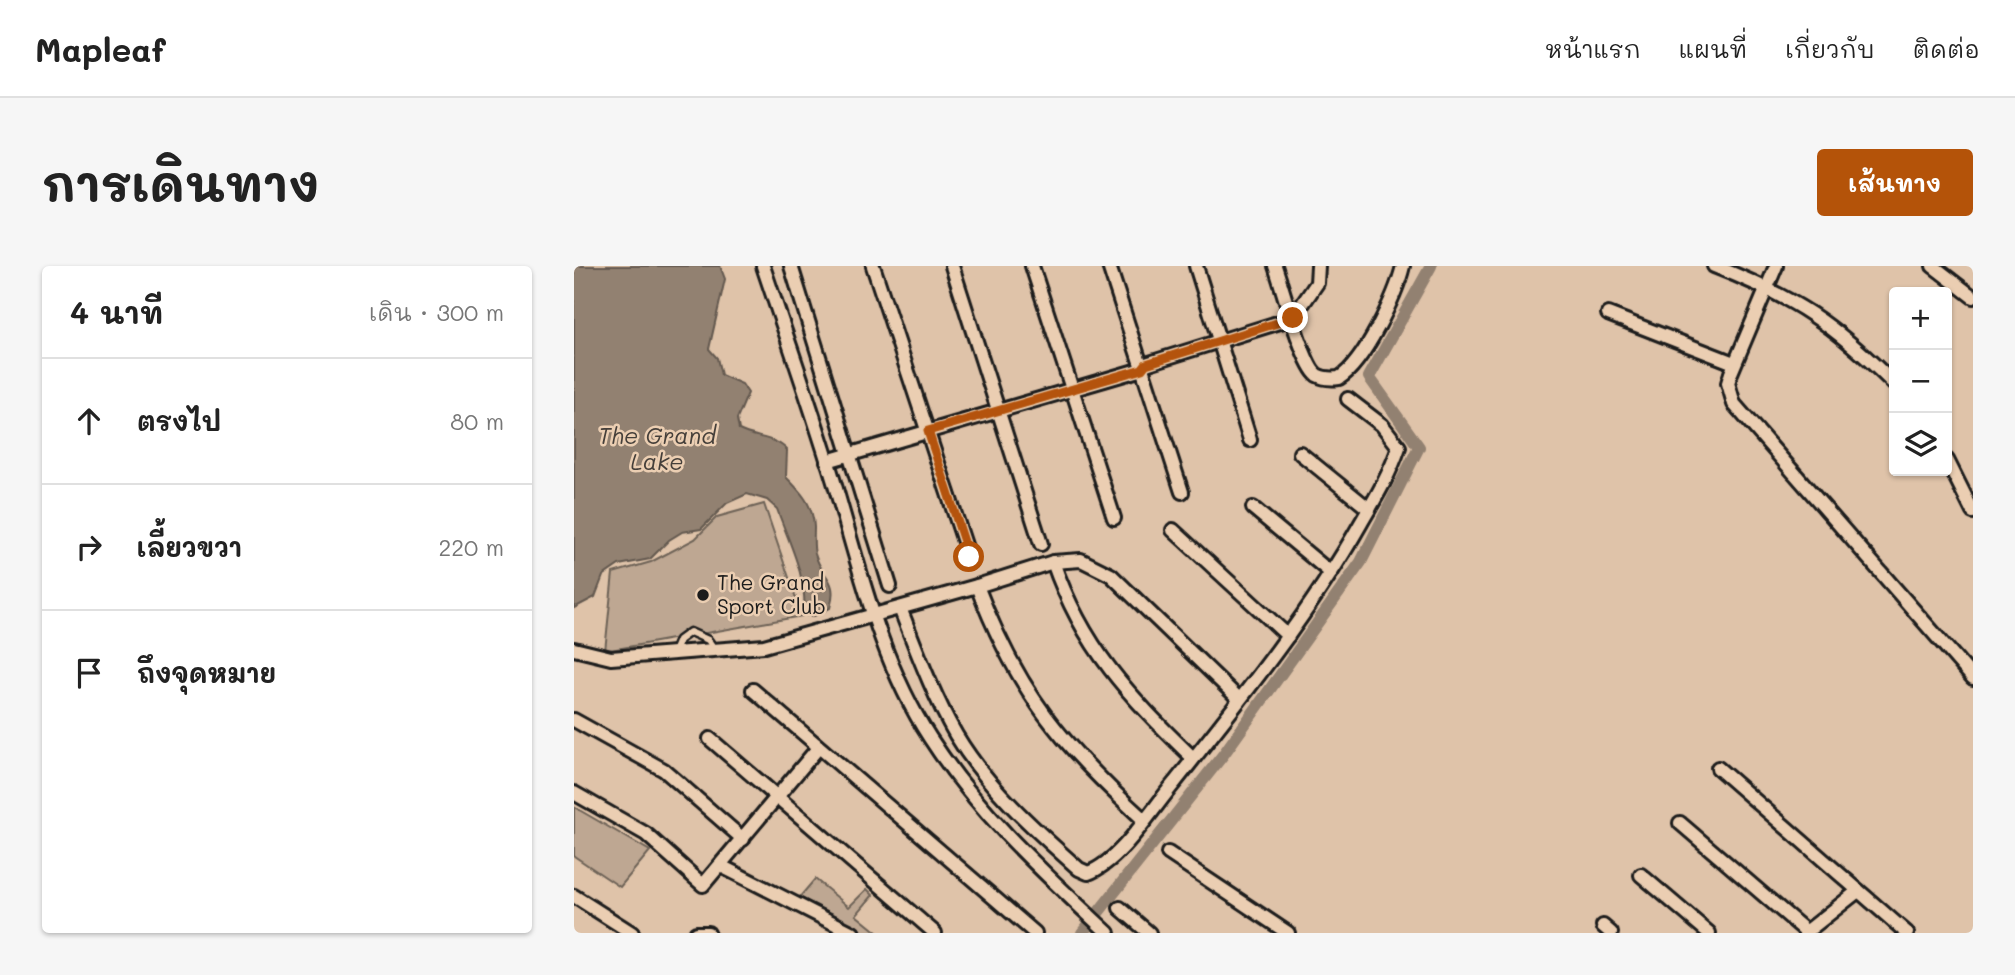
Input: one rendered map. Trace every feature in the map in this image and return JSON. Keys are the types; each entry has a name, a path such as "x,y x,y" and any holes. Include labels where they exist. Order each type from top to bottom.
{"street":[{"path":"763,266 874,615 905,692 936,746 991,820 1108,933"},
{"path":"791,266 890,586"},
{"path":"873,266 969,557"},
{"path":"952,266 1000,409 1041,544"},
{"path":"1032,266 1114,518"},
{"path":"1109,266 1182,492"},
{"path":"1196,266 1250,440"},
{"path":"1275,266 1314,372 1328,379 1339,378 1348,372 1398,287 1403,266"},
{"path":"827,461 1142,369 1146,364 1293,318 1317,283 1318,266"},
{"path":"1714,266 1768,286 1839,332 1889,379"},
{"path":"1776,266 1734,363 1728,383 1734,404 1973,678"},
{"path":"1933,266 1973,297"},
{"path":"1608,314 1734,363"},
{"path":"900,608 929,682 957,737 1000,794 1070,861 1088,873 1102,868 1144,820 1288,636 1331,573 1369,509 1399,447 1382,425 1348,399"},
{"path":"1300,453 1369,509"},
{"path":"1952,470 1973,512"},
{"path":"1253,508 1331,573"},
{"path":"1173,530 1288,636"},
{"path":"574,649 611,658 764,646 1053,562 1081,560 1111,575 1238,698"},
{"path":"1053,562 1076,618 1112,674 1132,699 1193,758"},
{"path":"977,586 1014,671 1052,727 1144,820"},
{"path":"753,690 1035,933"},
{"path":"574,720 664,770 743,839"},
{"path":"710,739 935,933"},
{"path":"574,793 646,834 701,884 706,884 818,748"},
{"path":"1718,768 1907,933"},
{"path":"1680,823 1807,932 1858,891"},
{"path":"1168,853 1286,932"},
{"path":"721,866 853,933"},
{"path":"1641,875 1709,933"},
{"path":"574,896 632,933"},
{"path":"1120,908 1149,933"},
{"path":"696,933 708,933"}],"lane":[{"path":"674,654 679,640 691,632 708,640 716,651"}],"shaded area":[{"name":"The Grand Sport Club","path":"764,504 802,616 605,651 613,573 651,562 695,539 717,517"},
{"path":"574,807 650,851 620,887 574,856"},
{"path":"815,879 849,907 867,889 873,895 856,915 878,933 860,933 798,899"}],"water":[{"name":"The Grand Lake","path":"574,266 720,266 725,279 709,349 717,358 721,375 742,384 748,393 737,419 739,430 771,440 787,450 786,477 809,505 814,527 815,554 831,584 830,608 814,616 804,615 800,574 777,509 767,500 747,494 727,503 701,529 682,532 669,540 650,559 619,565 603,576 595,597 574,608"}],"waterway":[{"path":"1082,933 1223,755 1361,562 1419,447 1369,377 1431,266"}],"place":[{"name":"The Grand Sport Club","path":"703,595"}],"route":[{"path":"969,557 928,431 1142,369 1146,364 1293,318"}]}
